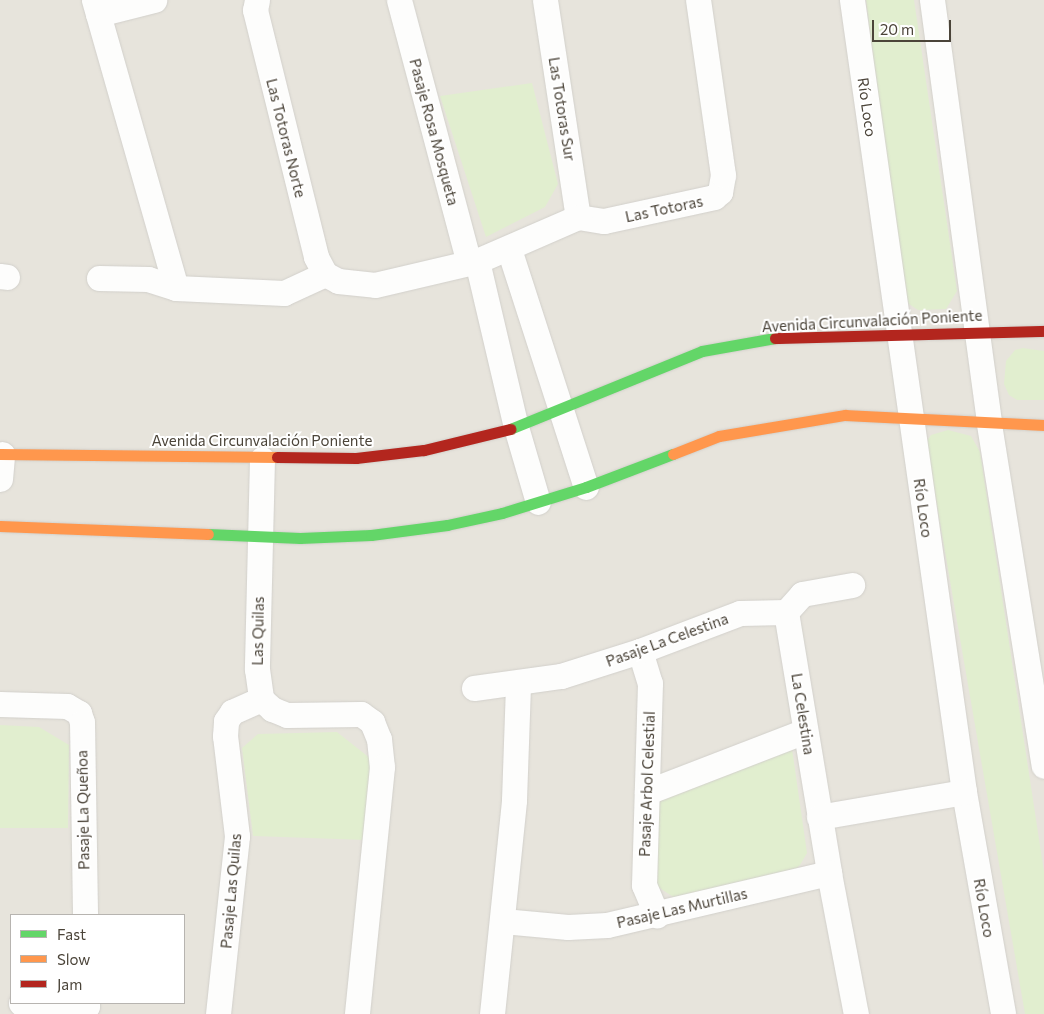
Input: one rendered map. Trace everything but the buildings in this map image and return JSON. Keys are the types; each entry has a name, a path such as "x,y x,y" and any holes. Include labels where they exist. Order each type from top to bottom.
{"street":[{"path":"154,0 96,7 176,288"},
{"name":"Las Totoras Norte","path":"257,0 255,10 311,238 325,274"},
{"name":"Pasaje Rosa Mosqueta","path":"399,0 473,262"},
{"name":"Las Totoras Sur","path":"545,0 578,217"},
{"name":"Las Totoras","path":"578,217 604,221 707,201 720,192 724,175 698,0"},
{"name":"Río Loco","path":"852,0 964,792 1003,1014"},
{"path":"932,0 988,424 1044,766"},
{"path":"100,278 148,278 176,288 284,293 325,274 338,281 375,285 473,262 510,249 578,217"},
{"path":"510,249 586,487"},
{"path":"473,262 538,502"},
{"name":"Avenida Circunvalación Poniente","path":"1,454 262,459 356,458 424,450 516,426 702,351 776,338 899,333 1044,331"},
{"path":"0,526 260,536 336,537 399,532 473,520 538,502 586,487 680,448 749,429 845,415 988,424 1044,425"},
{"path":"0,479 1,454"},
{"name":"Las Quilas","path":"261,699 257,669 262,459"},
{"path":"786,612 802,594 852,586"},
{"name":"Pasaje La Celestina","path":"474,688 561,676 640,651 740,614 786,612"},
{"name":"La Celestina","path":"786,612 829,873"},
{"name":"Pasaje Arbol Celestial","path":"640,651 650,682 644,886 657,915"},
{"path":"492,1014 514,800 518,683"},
{"path":"261,699 287,715 361,714 372,722 379,739 382,767 357,1014"},
{"name":"Pasaje Las Quilas","path":"218,1014 238,836 225,736 226,721 232,712 261,699"},
{"name":"Pasaje La Queñoa","path":"0,704 74,707 82,722 85,914"},
{"path":"647,792 805,730"},
{"path":"820,816 964,792"},
{"path":"829,873 856,1014"},
{"name":"Pasaje Las Murtillas","path":"503,921 568,927 607,926 657,915 674,907 829,873"},
{"path":"43,1004 87,1006 87,1004"}],"shaded area":[{"path":"0,0 1044,0 1044,1014 0,1014"}],"green space":[{"path":"866,0 914,0 957,291 946,309 918,310 903,300"},
{"path":"532,83 558,184 545,207 486,237 440,96"},
{"path":"1023,348 1044,351 1044,400 1017,400 1009,395 1004,384 1006,361 1015,350"},
{"path":"948,430 971,436 980,452 1044,872 1044,1014 1025,1014 926,442 931,435"},
{"path":"0,725 39,727 69,745 68,828 0,828"},
{"path":"337,732 371,759 366,840 253,836 242,748 258,734"},
{"path":"792,749 807,853 800,865 791,873 675,898 652,883 654,800"}],"traffic: fast":[{"path":"510,429 702,351 775,338"},
{"path":"208,534 300,538 371,535 447,525 502,513 586,487 673,454"}],"traffic: slow":[{"path":"673,454 719,436 845,415 1044,425"},
{"path":"0,454 277,457"},
{"path":"0,526 208,534"}],"traffic: jam":[{"path":"775,338 1044,331"},
{"path":"277,457 356,458 424,450 510,429"}]}
